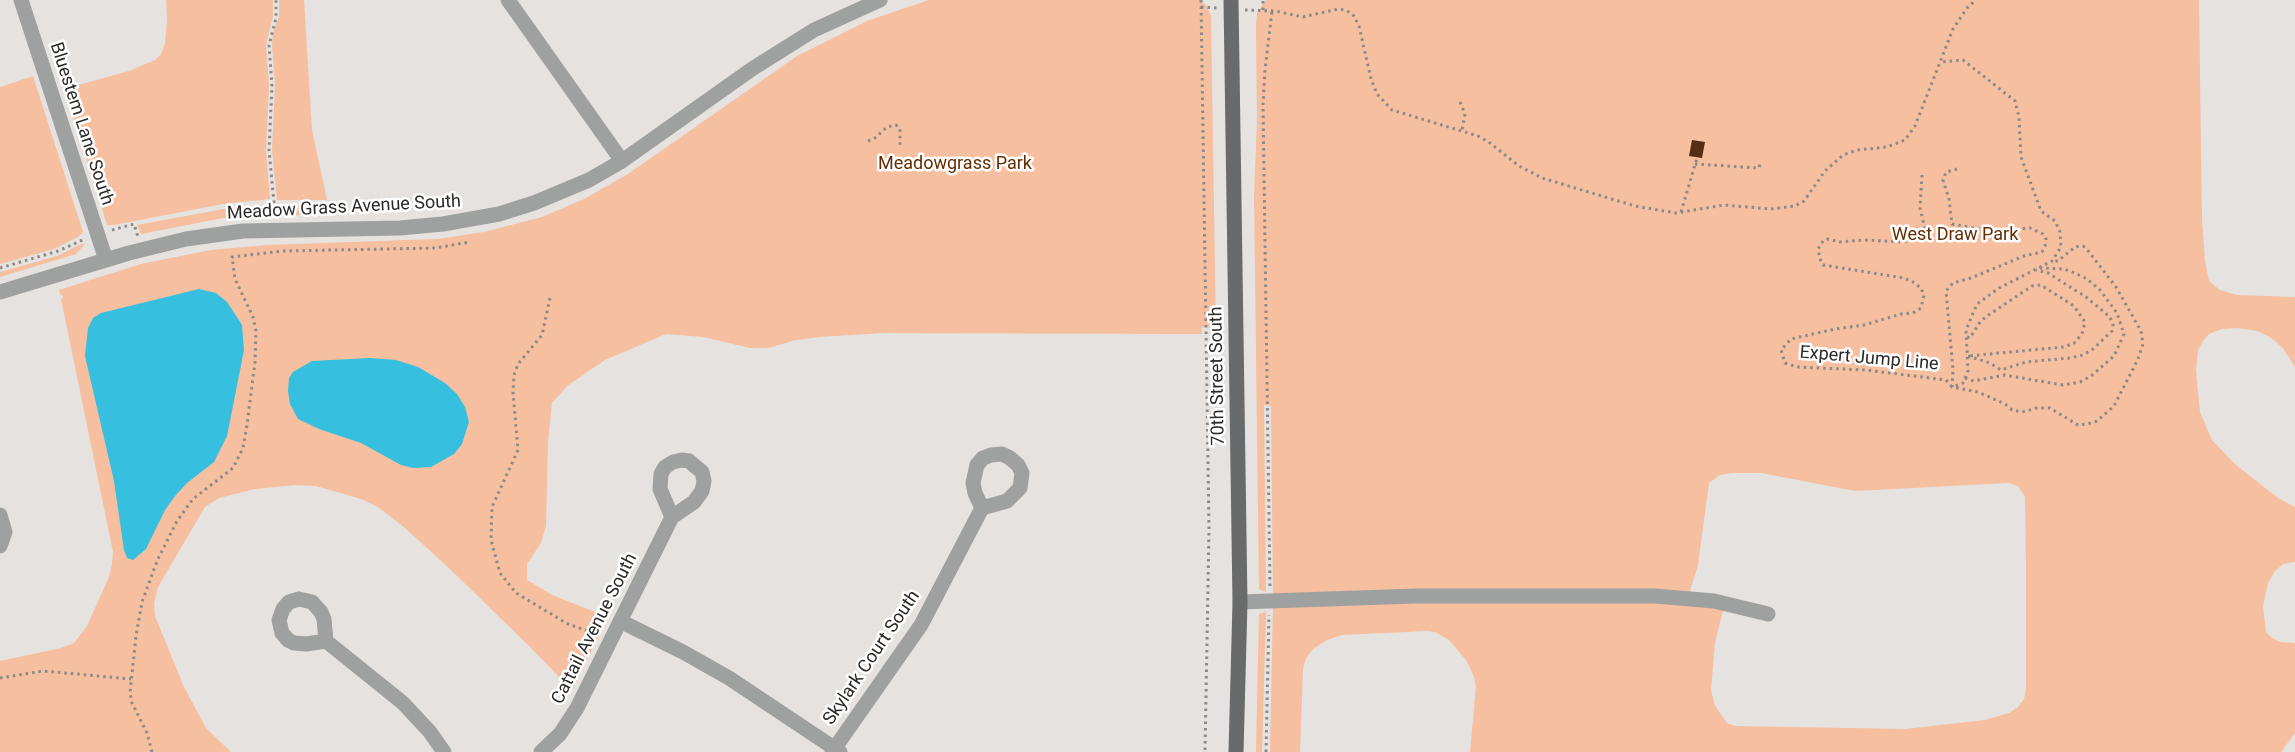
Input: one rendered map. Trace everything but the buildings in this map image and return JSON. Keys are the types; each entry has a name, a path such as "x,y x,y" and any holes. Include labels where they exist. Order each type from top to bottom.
{"main road":[{"name":"70th Street South","path":"1231,0 1240,602 1236,752"}],"street":[{"name":"Bluestem Lane South","path":"21,0 106,260"},
{"path":"508,0 622,161"},
{"name":"Meadow Grass Avenue South","path":"0,292 180,240 234,232 292,229 400,228 474,219 549,198 589,180 622,161 790,44 829,22 880,0"},
{"name":"Skylark Court South","path":"835,751 921,624 982,508"},
{"path":"0,515 5,532 0,546"},
{"name":"Cattail Avenue South","path":"541,752 560,734 574,714 672,517"},
{"path":"1240,602 1416,596 1655,596 1714,601 1768,614"},
{"path":"620,621 683,652 729,678 835,751"},
{"path":"326,640 403,703 430,732 444,752"}],"path":[{"path":"274,203 269,150 272,86 269,45 276,18 276,0"},
{"path":"1201,0 1209,529 1205,752"},
{"path":"1263,0 1263,10 1303,16 1338,9 1349,11 1356,20 1371,79 1383,103 1399,113 1462,130 1490,143 1519,166 1542,178 1635,206 1666,212 1681,212 1724,205 1778,209 1799,204 1808,196 1825,171 1844,155 1857,150 1893,145 1909,136 1915,126 1958,20 1976,0"},
{"path":"1266,752 1270,601 1264,70 1272,11"},
{"path":"1940,62 1963,60 2015,101 2019,117 2021,157 2041,211 2055,221 2060,232 2062,247 2052,261 1999,288 1977,304 1966,330 1968,371 1963,383 1952,387"},
{"path":"1460,102 1465,114 1462,130"},
{"path":"868,141 875,138 887,127 896,125 900,129 900,147"},
{"path":"1681,212 1697,158"},
{"path":"1695,164 1759,168 1760,164"},
{"path":"1952,387 1953,370 1946,291 1953,283 1971,278 2024,256 2042,252 2046,239 2043,234 2030,228 1990,231 1952,224 1949,199 1943,175 1946,172 1957,169"},
{"name":"Expert Jump Line","path":"1922,175 1920,208 1924,229 1918,238 1903,242 1865,240 1840,242 1828,239 1818,248 1820,259 1824,265 1904,278 1913,282 1921,288 1924,295 1921,308 1912,313 1901,314 1864,325 1798,336 1784,345 1781,350 1785,364 1790,366 1866,370 1946,380 1952,387"},
{"path":"111,230 134,224"},
{"path":"0,268 58,252 82,239"},
{"path":"152,752 147,733 132,703 131,679 142,602 171,531 182,512 193,499 233,468 244,440 255,362 256,331 253,316 235,279 232,257 284,251 435,248 470,242"},
{"path":"1952,387 1978,392 2004,404 2012,410 2022,412 2037,408 2050,408 2078,425 2096,421 2114,406 2138,359 2142,344 2142,331 2116,287 2086,248 2083,246 2075,247 2058,261 2052,261"},
{"path":"1968,356 1990,363 2001,370 2026,362 2070,358 2093,350 2112,330 2113,324 2110,317 2086,297 2048,273 2038,269"},
{"path":"1965,378 1974,381 2004,375 2063,385 2086,379 2097,372 2114,356 2124,334 2117,313 2100,290 2087,279 2070,271 2038,269"},
{"path":"1967,337 1970,338 1980,322 1987,316 2032,286 2042,285 2049,287 2074,306 2085,322 2082,334 2074,343 2064,346 1968,356"},
{"path":"550,298 542,335 518,364 514,375 512,393 518,433 518,450 515,460 495,499 491,515 491,533 498,567 512,590 530,603 568,624 596,634"},
{"path":"0,678 43,671 131,679"}],"green space":[{"path":"166,0 273,0 273,16 266,45 269,86 266,150 270,199 223,204 107,225 64,89 129,71 155,60 161,54 165,43"},
{"path":"279,0 304,0 312,130 327,200 277,200 272,150 275,86 272,45 273,33 279,16"},
{"name":"Meadowgrass Park","path":"929,0 1199,0 1206,5 1211,16 1216,334 1210,334 1209,327 1202,327 1202,334 883,333 819,337 796,340 768,348 750,348 703,337 666,334 605,360 567,386 552,403 548,441 546,526 541,543 527,564 527,580 552,595 608,617 572,690 451,570 405,528 378,507 361,499 316,486 296,485 255,489 219,498 205,507 158,587 154,603 155,616 184,687 206,728 231,752 0,752 0,661 61,648 74,643 87,626 109,577 112,564 113,552 61,299 63,298 59,290 141,264 211,250 266,245 438,239 484,232 542,217 584,199 628,174 797,56 867,21"},
{"name":"West Draw Park","path":"1266,0 2199,0 2202,219 2205,261 2209,281 2220,290 2237,295 2295,297 2295,367 2283,348 2270,337 2257,331 2238,328 2222,329 2209,334 2198,350 2196,370 2200,412 2212,440 2236,465 2278,498 2295,507 2295,562 2283,564 2275,571 2268,583 2263,606 2266,632 2280,642 2295,643 2295,733 2281,752 1470,752 1476,686 1473,674 1466,660 1449,640 1435,632 1428,631 1342,635 1327,640 1313,649 1306,658 1303,669 1300,752 1270,752 1273,605 1610,600 1724,607 1715,642 1711,690 1715,706 1727,723 1735,726 1905,729 1985,720 2009,713 2018,707 2024,699 2026,689 2026,566 2025,497 2018,486 2009,483 1855,491 1761,473 1732,473 1720,475 1709,483 1698,565 1689,594 1273,596 1271,406 1264,405 1266,592 1259,589 1254,196 1257,121 1256,26 1257,13"},
{"path":"33,76 83,232 78,237 54,249 0,264 0,87"},
{"path":"327,204 327,214 223,218 141,234 137,225 224,209"},
{"path":"81,244 85,244 76,254 0,277 0,272 57,256"},
{"path":"1266,611 1262,752 1256,752 1259,614"}],"water":[{"path":"199,289 216,293 227,302 242,325 244,350 227,436 214,462 187,483 175,496 165,510 146,549 133,560 127,558 124,550 114,481 85,356 88,328 93,318 101,313"},
{"path":"370,358 396,360 418,367 445,383 457,394 465,407 469,422 462,444 454,454 431,467 413,468 401,465 361,443 319,429 298,419 290,404 288,391 289,378 293,372 312,361"}]}
